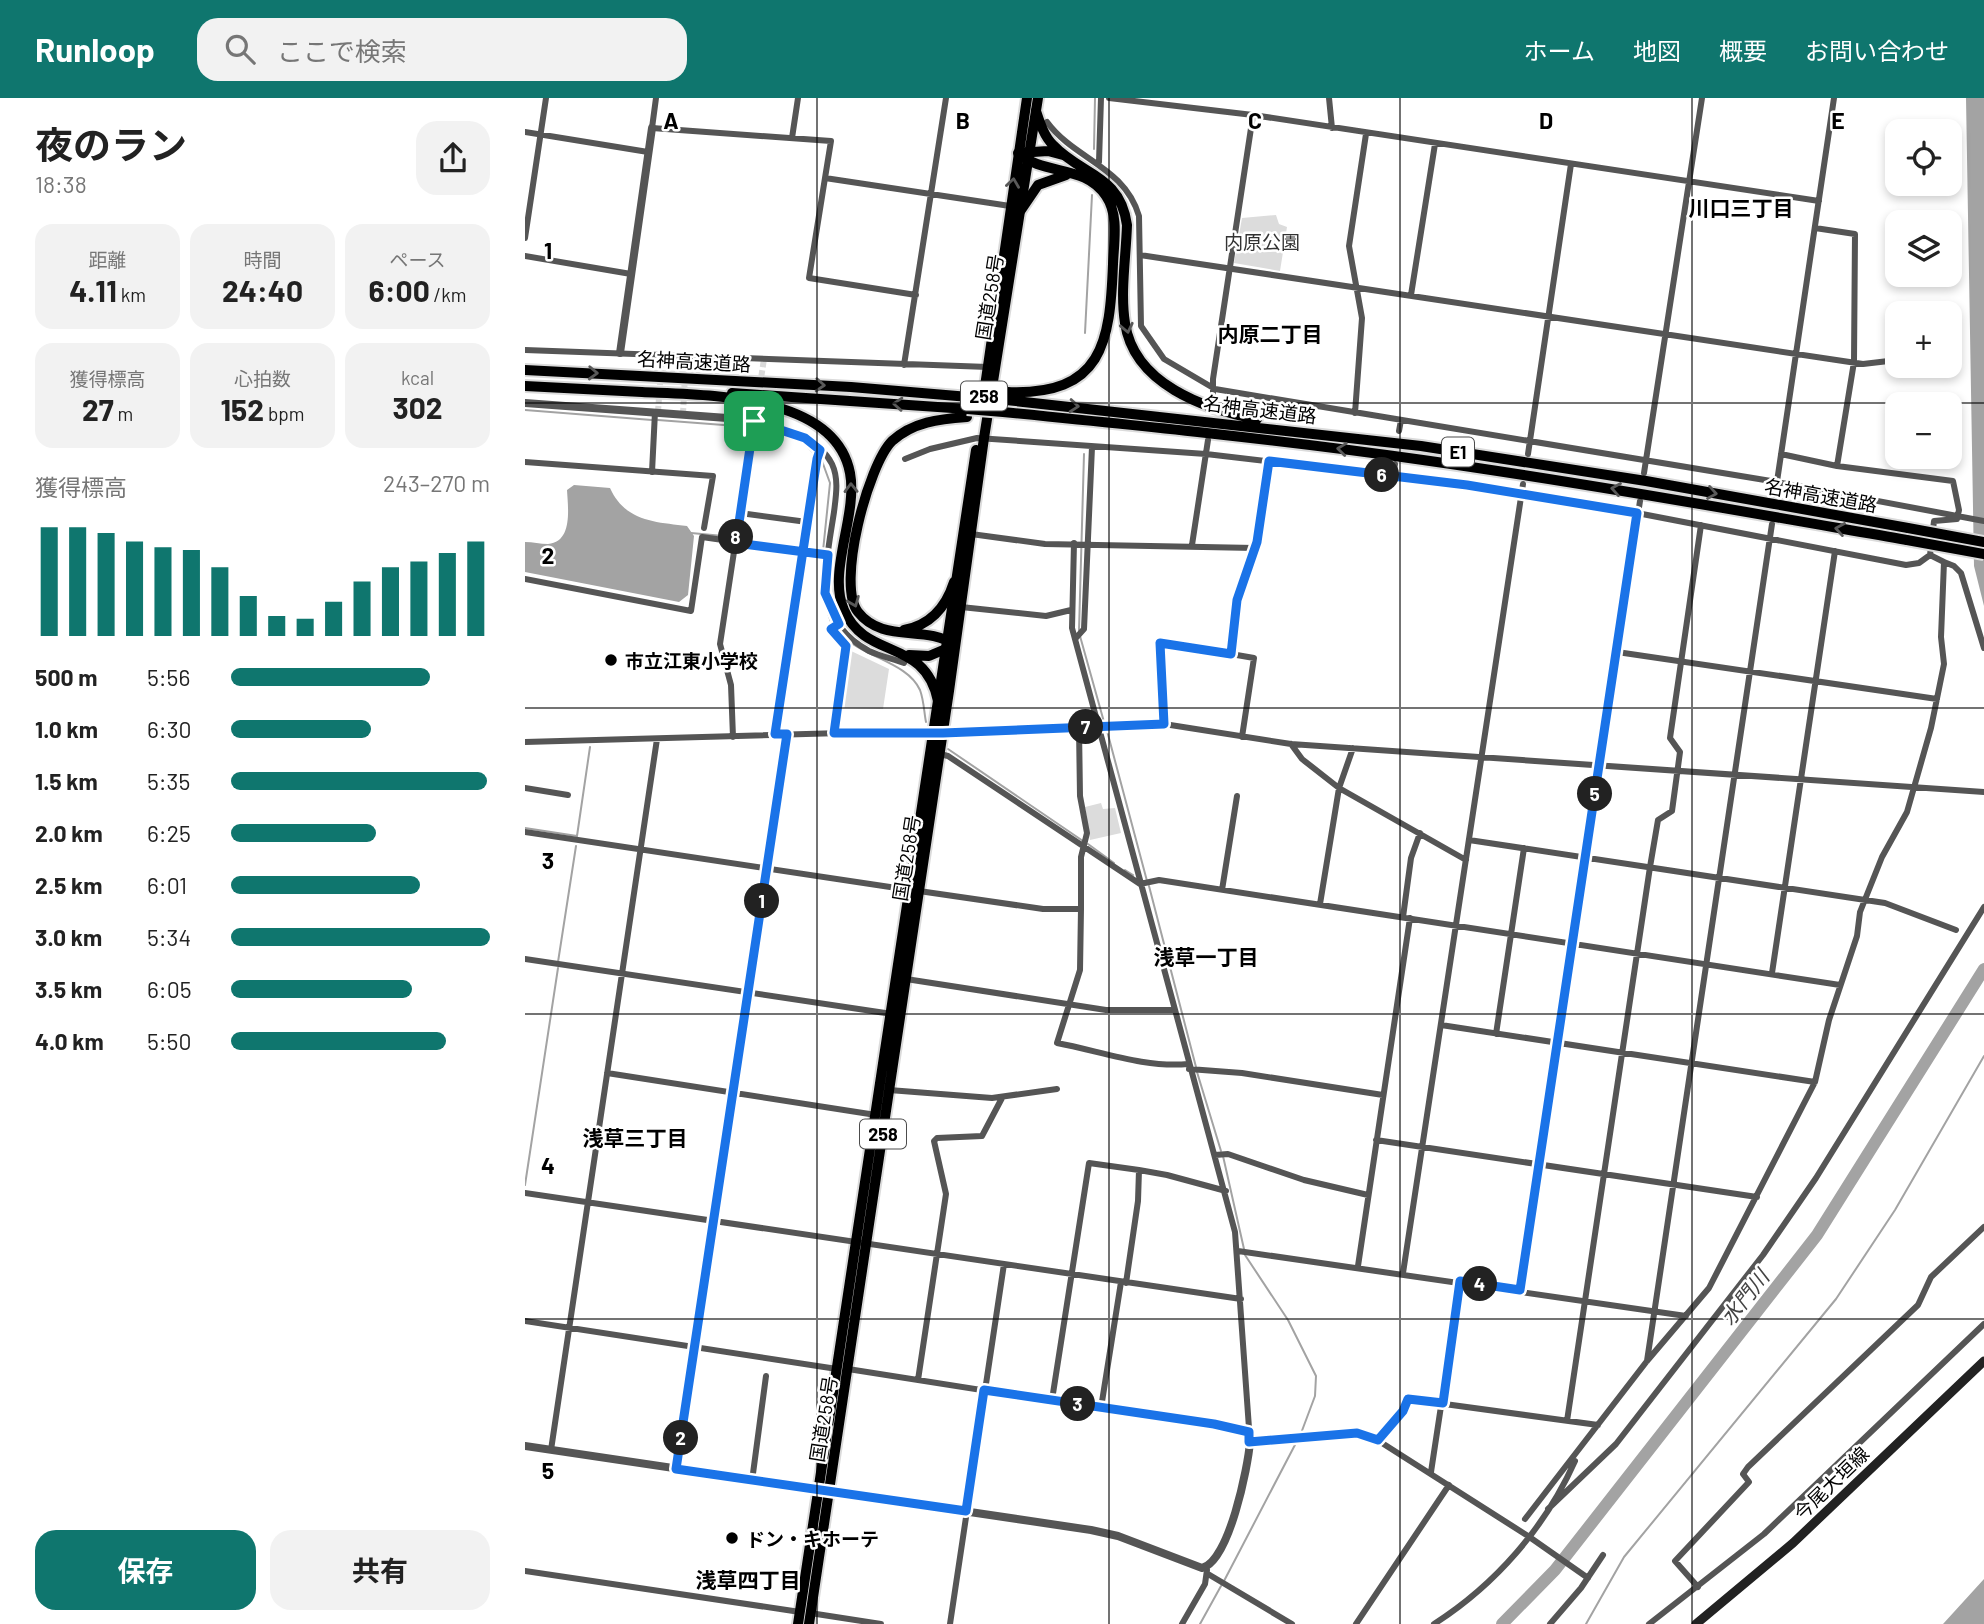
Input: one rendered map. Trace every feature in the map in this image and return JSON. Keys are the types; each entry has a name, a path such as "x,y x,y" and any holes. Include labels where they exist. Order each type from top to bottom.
{"highway":[{"name":"国道258号","path":"1025,156 1027,98"},
{"name":"国道258号","path":"861,1243 906,979 914,890 951,641 954,582 981,438 1015,208 1038,98"},
{"path":"1036,111 1048,139 1066,156 1105,181 1125,210 1127,225 1124,313 1127,335 1138,358 1167,386 1195,401 1244,417 1509,459"},
{"path":"1025,156 1048,151 1066,156"},
{"path":"1006,396 1044,390 1073,379 1091,364 1107,337 1111,315 1113,209 1099,187 1079,175 1025,156"},
{"path":"1015,208 1044,181 1063,175 1079,175"},
{"name":"名神高速道路","path":"525,370 1006,396 1509,459 1984,542"},
{"path":"525,384 751,402 796,414 820,427 836,442 851,473 851,498 839,591 844,610 865,636 903,659 925,668 934,684 938,701"},
{"name":"名神高速道路","path":"525,384 795,396 1002,416 1124,424 1484,469 1984,554"},
{"path":"951,641 887,631 872,625 859,614 850,592 868,482 880,456 903,433 925,422 967,413"},
{"name":"国道258号","path":"805,1618 861,1243 876,1115 940,754 938,701 944,651 951,641 961,607 981,438"},
{"path":"887,631 910,629 933,617 946,602 954,582"},
{"path":"903,659 944,651"}],"main road":[{"name":"今尾大垣線","path":"1696,1624 1793,1544 1984,1361"}],"street":[{"path":"525,238 546,98"},
{"path":"620,353 656,98"},
{"path":"792,138 798,98"},
{"path":"904,365 946,98"},
{"path":"1099,162 1101,98"},
{"path":"1109,98 1183,102 1366,134 1819,201"},
{"path":"1329,98 1332,128"},
{"path":"1644,473 1702,98"},
{"path":"1775,495 1834,98"},
{"path":"1213,401 1213,379 1253,115"},
{"path":"1047,122 1079,152 1099,162 1118,178 1135,203 1139,216 1141,326 1164,359 1215,389 1777,482 1984,521"},
{"path":"652,128 831,141 809,278 915,295"},
{"path":"525,132 649,152"},
{"path":"1355,413 1362,318 1349,246 1366,134"},
{"path":"1412,295 1435,144"},
{"path":"1528,454 1571,164"},
{"path":"825,178 1015,208"},
{"path":"1815,228 1855,234 1854,362 1837,466"},
{"path":"1139,255 1863,365 1885,362"},
{"path":"525,256 631,274"},
{"path":"525,350 992,367"},
{"path":"525,404 753,425 805,438 831,463 836,482 824,555 825,593 839,624 870,651 903,659"},
{"path":"652,472 655,417"},
{"path":"1399,431 1401,420"},
{"path":"733,737 731,685 720,644 753,425"},
{"path":"905,459 930,449 981,438 1206,454 1521,494 1637,513 1906,565 1919,563 1930,555 1934,521 1951,521 1958,516"},
{"path":"1192,545 1208,440"},
{"path":"1092,447 1071,610 1145,883 1173,1010 1220,1154 1226,1191 1242,1250 1241,1298 1249,1437 1242,1494 1209,1572 1182,1624"},
{"path":"775,734 819,454"},
{"path":"1781,454 1837,466 1953,481 1958,516"},
{"path":"1231,654 1237,600 1255,548 1269,461"},
{"path":"525,462 713,476 704,528"},
{"path":"1393,476 1395,464"},
{"path":"1403,1273 1523,484"},
{"path":"1520,1290 1640,502"},
{"path":"740,513 807,522"},
{"path":"1647,1361 1772,524"},
{"path":"1567,1421 1658,820 1672,811 1679,770 1681,752 1670,738 1701,525"},
{"path":"971,534 1045,544 1255,548"},
{"path":"525,579 691,611 702,537 736,539 803,549 824,555"},
{"path":"1078,636 1080,543"},
{"path":"1772,973 1835,551"},
{"path":"1930,555 1955,566 1961,573 1984,648"},
{"path":"1525,1519 1578,1454 1647,1361 1709,1288 1815,1082 1865,899 1907,812 1937,699 1944,664 1941,637 1944,562"},
{"path":"961,607 1046,616 1071,610"},
{"path":"834,733 846,646 831,629 839,624"},
{"path":"1164,724 1160,643 1254,658 1242,737"},
{"path":"1617,652 1937,699"},
{"path":"525,742 1164,724 1291,744 1984,792"},
{"path":"1079,728 1080,796 1085,844 1081,960 1057,1043 1122,1056 1134,1063 1192,1068 1383,1094"},
{"path":"676,1469 787,734"},
{"path":"551,1450 657,739"},
{"path":"1291,744 1301,760 1339,788 1466,860"},
{"path":"1320,904 1339,788 1353,748"},
{"path":"940,754 948,756 1145,883 1159,880 1840,985"},
{"path":"525,788 568,795"},
{"path":"1222,890 1237,796"},
{"path":"525,832 1043,909 1081,909"},
{"path":"1359,1266 1406,917 1411,858 1420,833"},
{"path":"1469,840 1865,899 1885,903 1956,930"},
{"path":"1496,1034 1524,848"},
{"path":"1548,1509 1616,1444 1763,1255 1816,1178 1984,907"},
{"path":"525,958 749,994 892,1013"},
{"path":"906,979 1115,1010 1173,1010"},
{"path":"1441,1025 1815,1082"},
{"path":"607,1073 876,1115"},
{"path":"889,1090 1002,1098 1057,1089"},
{"path":"918,1380 946,1194 934,1142 937,1138 982,1136 1002,1098"},
{"path":"1376,1140 1757,1197"},
{"path":"1220,1154 1304,1180 1369,1195"},
{"path":"1052,1400 1089,1163 1167,1175 1226,1191"},
{"path":"1101,1408 1138,1201 1139,1170"},
{"path":"526,1193 1241,1298"},
{"path":"1697,1587 1675,1561 1749,1482 1743,1474 1748,1467 1918,1306 1931,1277 1984,1227"},
{"path":"1242,1250 1686,1316"},
{"path":"950,1624 1004,1264"},
{"path":"1431,1472 1460,1281"},
{"path":"525,1321 1052,1400 1249,1437 1291,1439 1357,1433 1378,1440 1431,1472 1588,1578"},
{"path":"1649,1624 1764,1534 1984,1324"},
{"path":"752,1481 766,1376"},
{"path":"1378,1440 1403,1411 1408,1399 1598,1425"},
{"path":"525,1446 1118,1536 1209,1572 1292,1624"},
{"path":"1434,1624 1485,1588 1531,1538 1561,1491 1578,1454"},
{"path":"1356,1624 1449,1485"},
{"path":"1550,1624 1604,1555"},
{"path":"525,1571 805,1618 881,1624"}],"green space":[{"name":"内原公園","path":"1276,215 1279,224 1287,227 1280,271 1234,263 1242,218"},
{"path":"849,650 889,669 883,709 841,708"},
{"path":"1101,803 1103,809 1115,808 1121,833 1090,840 1085,807"}],"shaded area":[{"path":"1966,98 1984,98 1984,606 1974,566"},
{"path":"574,485 610,488 624,507 642,518 687,526 694,536 688,595 679,602 525,572 525,542 548,544 562,537 567,523 567,490"},
{"path":"1984,1579 1984,1624 1943,1624"}],"waterway":[{"path":"1094,149 1095,98"},
{"path":"1085,333 1092,195"},
{"path":"525,410 652,420"},
{"path":"658,420 750,427"},
{"path":"755,427 802,442 816,455"},
{"path":"1079,631 1084,454"},
{"path":"808,549 823,551 830,483 822,461"},
{"path":"691,533 734,537"},
{"path":"739,538 803,548"},
{"path":"823,556 820,589 831,622"},
{"path":"838,631 859,648 905,672 914,680 920,690 926,722"},
{"path":"1080,636 1104,722"},
{"path":"1106,727 1147,881"},
{"path":"525,828 577,836 590,747"},
{"path":"948,749 1083,841"},
{"path":"1088,844 1114,863"},
{"path":"558,962 576,846"},
{"path":"1125,870 1133,875"},
{"path":"1149,886 1196,1067"},
{"path":"525,1185 558,968"},
{"name":"水門川","path":"1502,1624 1555,1570 1817,1235 1984,969"},
{"path":"1586,1624 1624,1557 1836,1299 1895,1210 1984,1056"},
{"path":"1197,1072 1221,1151"},
{"path":"1223,1156 1244,1249"},
{"path":"1245,1255 1288,1320 1316,1376 1315,1396 1300,1436"},
{"path":"1224,1581 1297,1441"},
{"path":"1200,1624 1221,1586"}],"tunnel":[{"path":"658,412 662,355"},
{"path":"683,414 686,356"},
{"path":"760,385 764,359"},
{"path":"754,420 758,399"}],"place":[{"name":"市立江東小学校","path":"611,660"},
{"name":"ドン・キホーテ","path":"732,1538"}],"district":[{"name":"川口三丁目","path":"1741,207"},
{"name":"内原二丁目","path":"1270,333"},
{"name":"浅草一丁目","path":"1206,956"},
{"name":"浅草三丁目","path":"635,1137"},
{"name":"浅草四丁目","path":"748,1579"}],"route":[{"path":"754,421 736,543 802,552 828,555 825,593 839,624 831,629 846,646 834,733 943,733 1164,724 1160,643 1231,654 1237,600 1257,542 1269,461 1467,485 1637,513 1520,1290 1460,1281 1443,1403 1408,1399 1403,1411 1378,1440 1357,1433 1249,1442 1249,1432 1214,1424 984,1390 966,1511 676,1469 787,734 775,734 802,552 820,450 805,438 785,429 754,421"}]}
